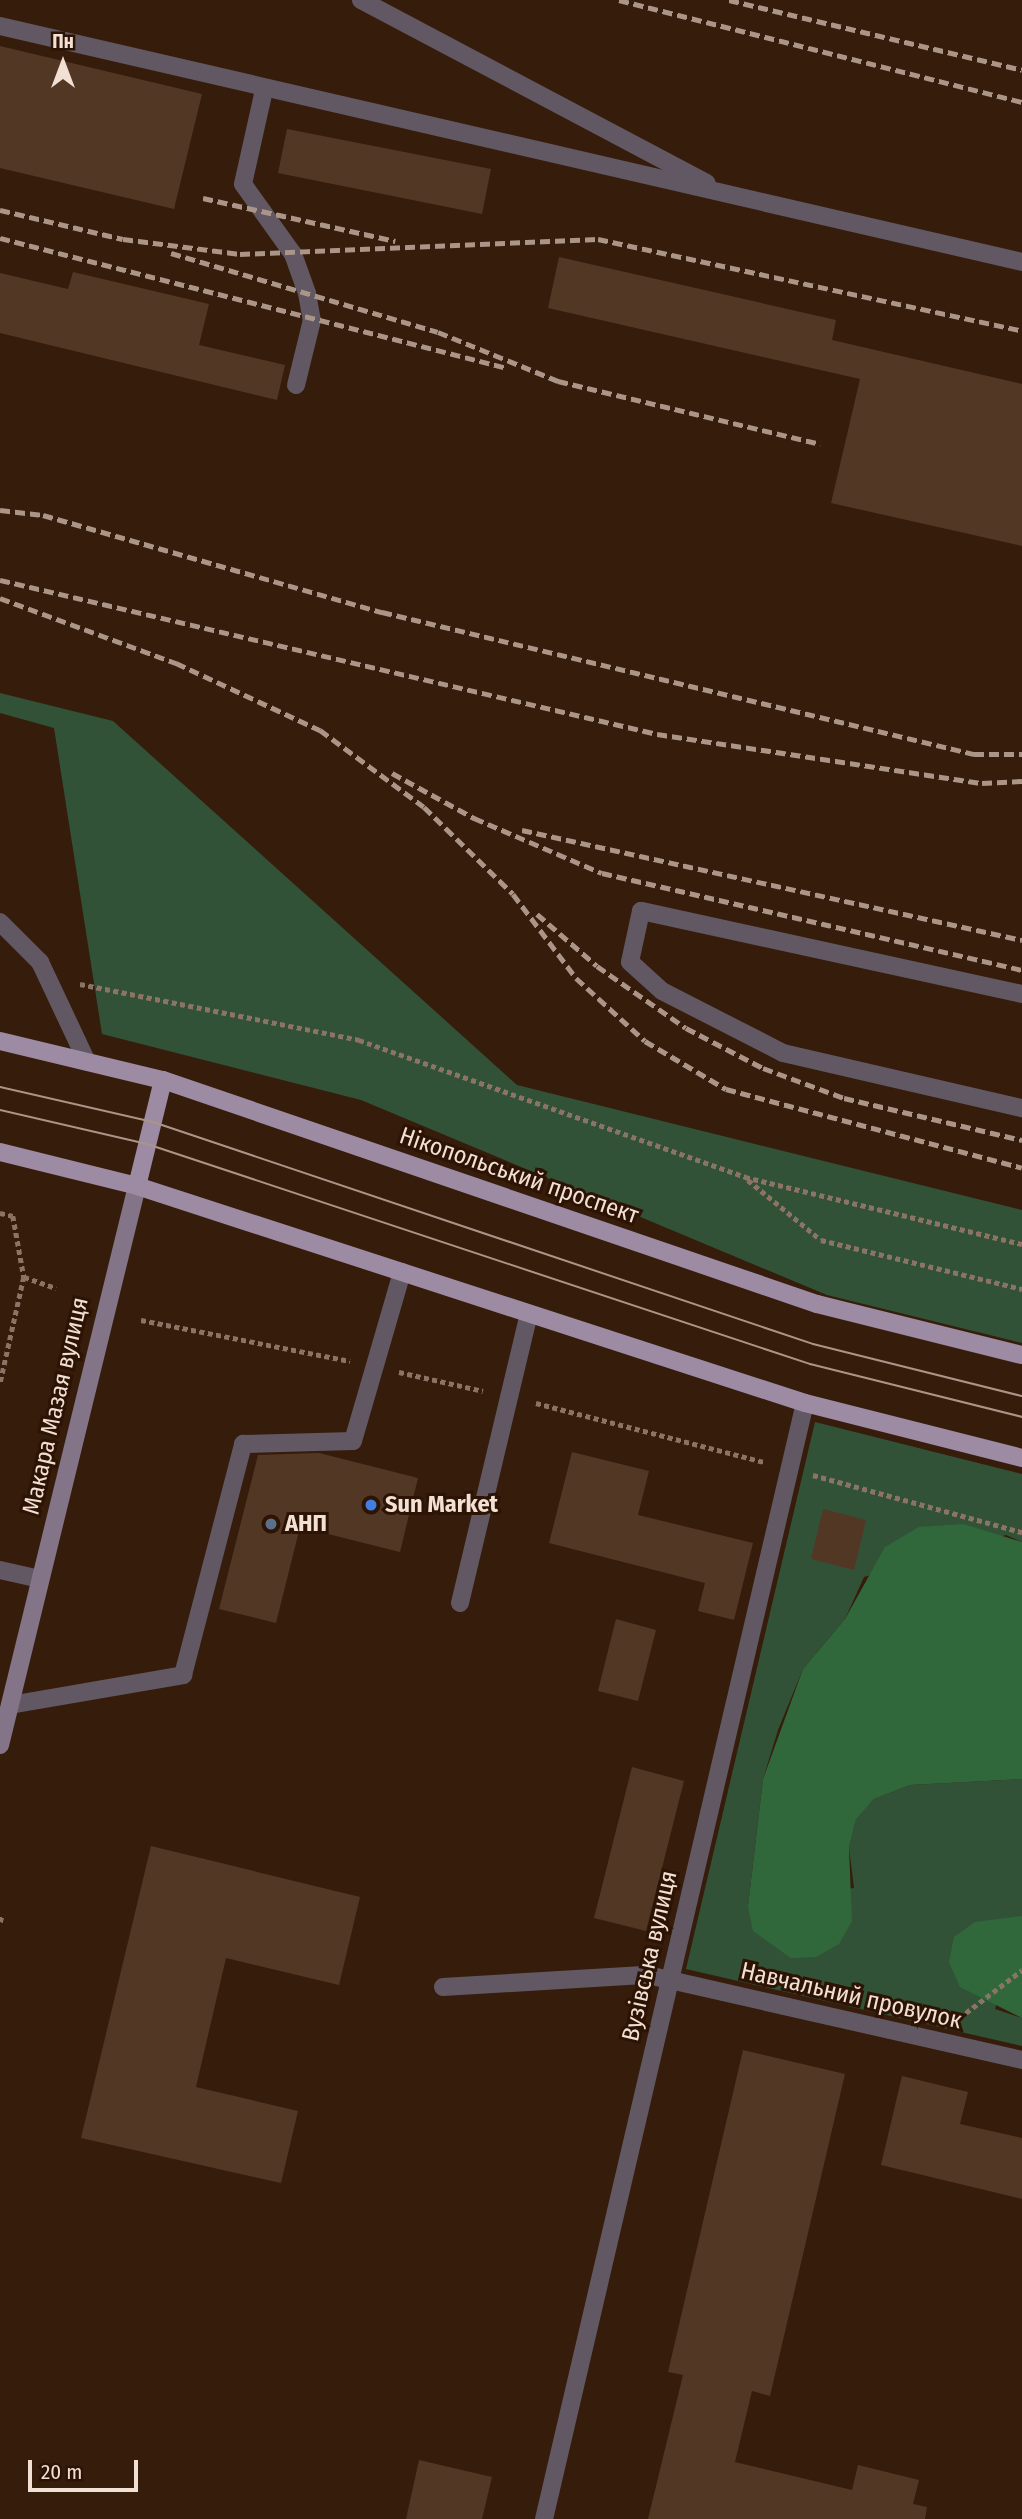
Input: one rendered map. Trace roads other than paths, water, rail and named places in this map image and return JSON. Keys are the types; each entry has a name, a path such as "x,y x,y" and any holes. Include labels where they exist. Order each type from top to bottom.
{"main road":[{"name":"Нікопольський проспект","path":"0,1041 163,1080 817,1304 1022,1355"},
{"name":"Макара Мазая вулиця","path":"0,1745 163,1080"},
{"path":"0,1152 137,1186 805,1403 1022,1458"}],"street":[{"path":"361,0 728,195"},
{"path":"0,26 264,90 1022,262"},
{"path":"264,90 243,184 293,254 307,293 312,320 296,385"},
{"path":"1022,994 641,911 629,962 663,991 783,1053 1022,1108"},
{"path":"0,922 29,947 48,978 87,1062"},
{"path":"10,1705 183,1675 243,1444 352,1441 402,1272"},
{"path":"460,1603 529,1314"},
{"name":"Вузівська вулиця","path":"544,2519 787,1468 805,1403"},
{"path":"0,1570 40,1579"},
{"name":"Навчальний провулок","path":"443,1987 648,1975 1022,2060"}],"tram line":[{"path":"0,1087 153,1122 813,1344 1022,1396"},
{"path":"0,1110 147,1144 810,1364 1022,1417"}],"railway":[{"path":"619,0 1022,102"},
{"path":"729,0 1022,70"},
{"path":"203,198 395,241"},
{"path":"0,210 123,239 240,254 598,239 1022,331"},
{"path":"0,238 507,368"},
{"path":"171,253 438,332 558,381 821,444"},
{"path":"0,510 43,515 382,612 974,754 1022,754"},
{"path":"0,580 657,734 982,783 1022,781"},
{"path":"0,598 176,663 320,730 424,807 513,894 576,978 645,1041 726,1089 1022,1168"},
{"path":"392,773 474,818 602,873 1022,970"},
{"path":"522,830 1022,940"},
{"path":"537,914 597,966 686,1028 763,1068 844,1098 1022,1140"}],"place":[{"name":"Sun Market","path":"371,1505"},
{"name":"АНП","path":"271,1524"}]}
